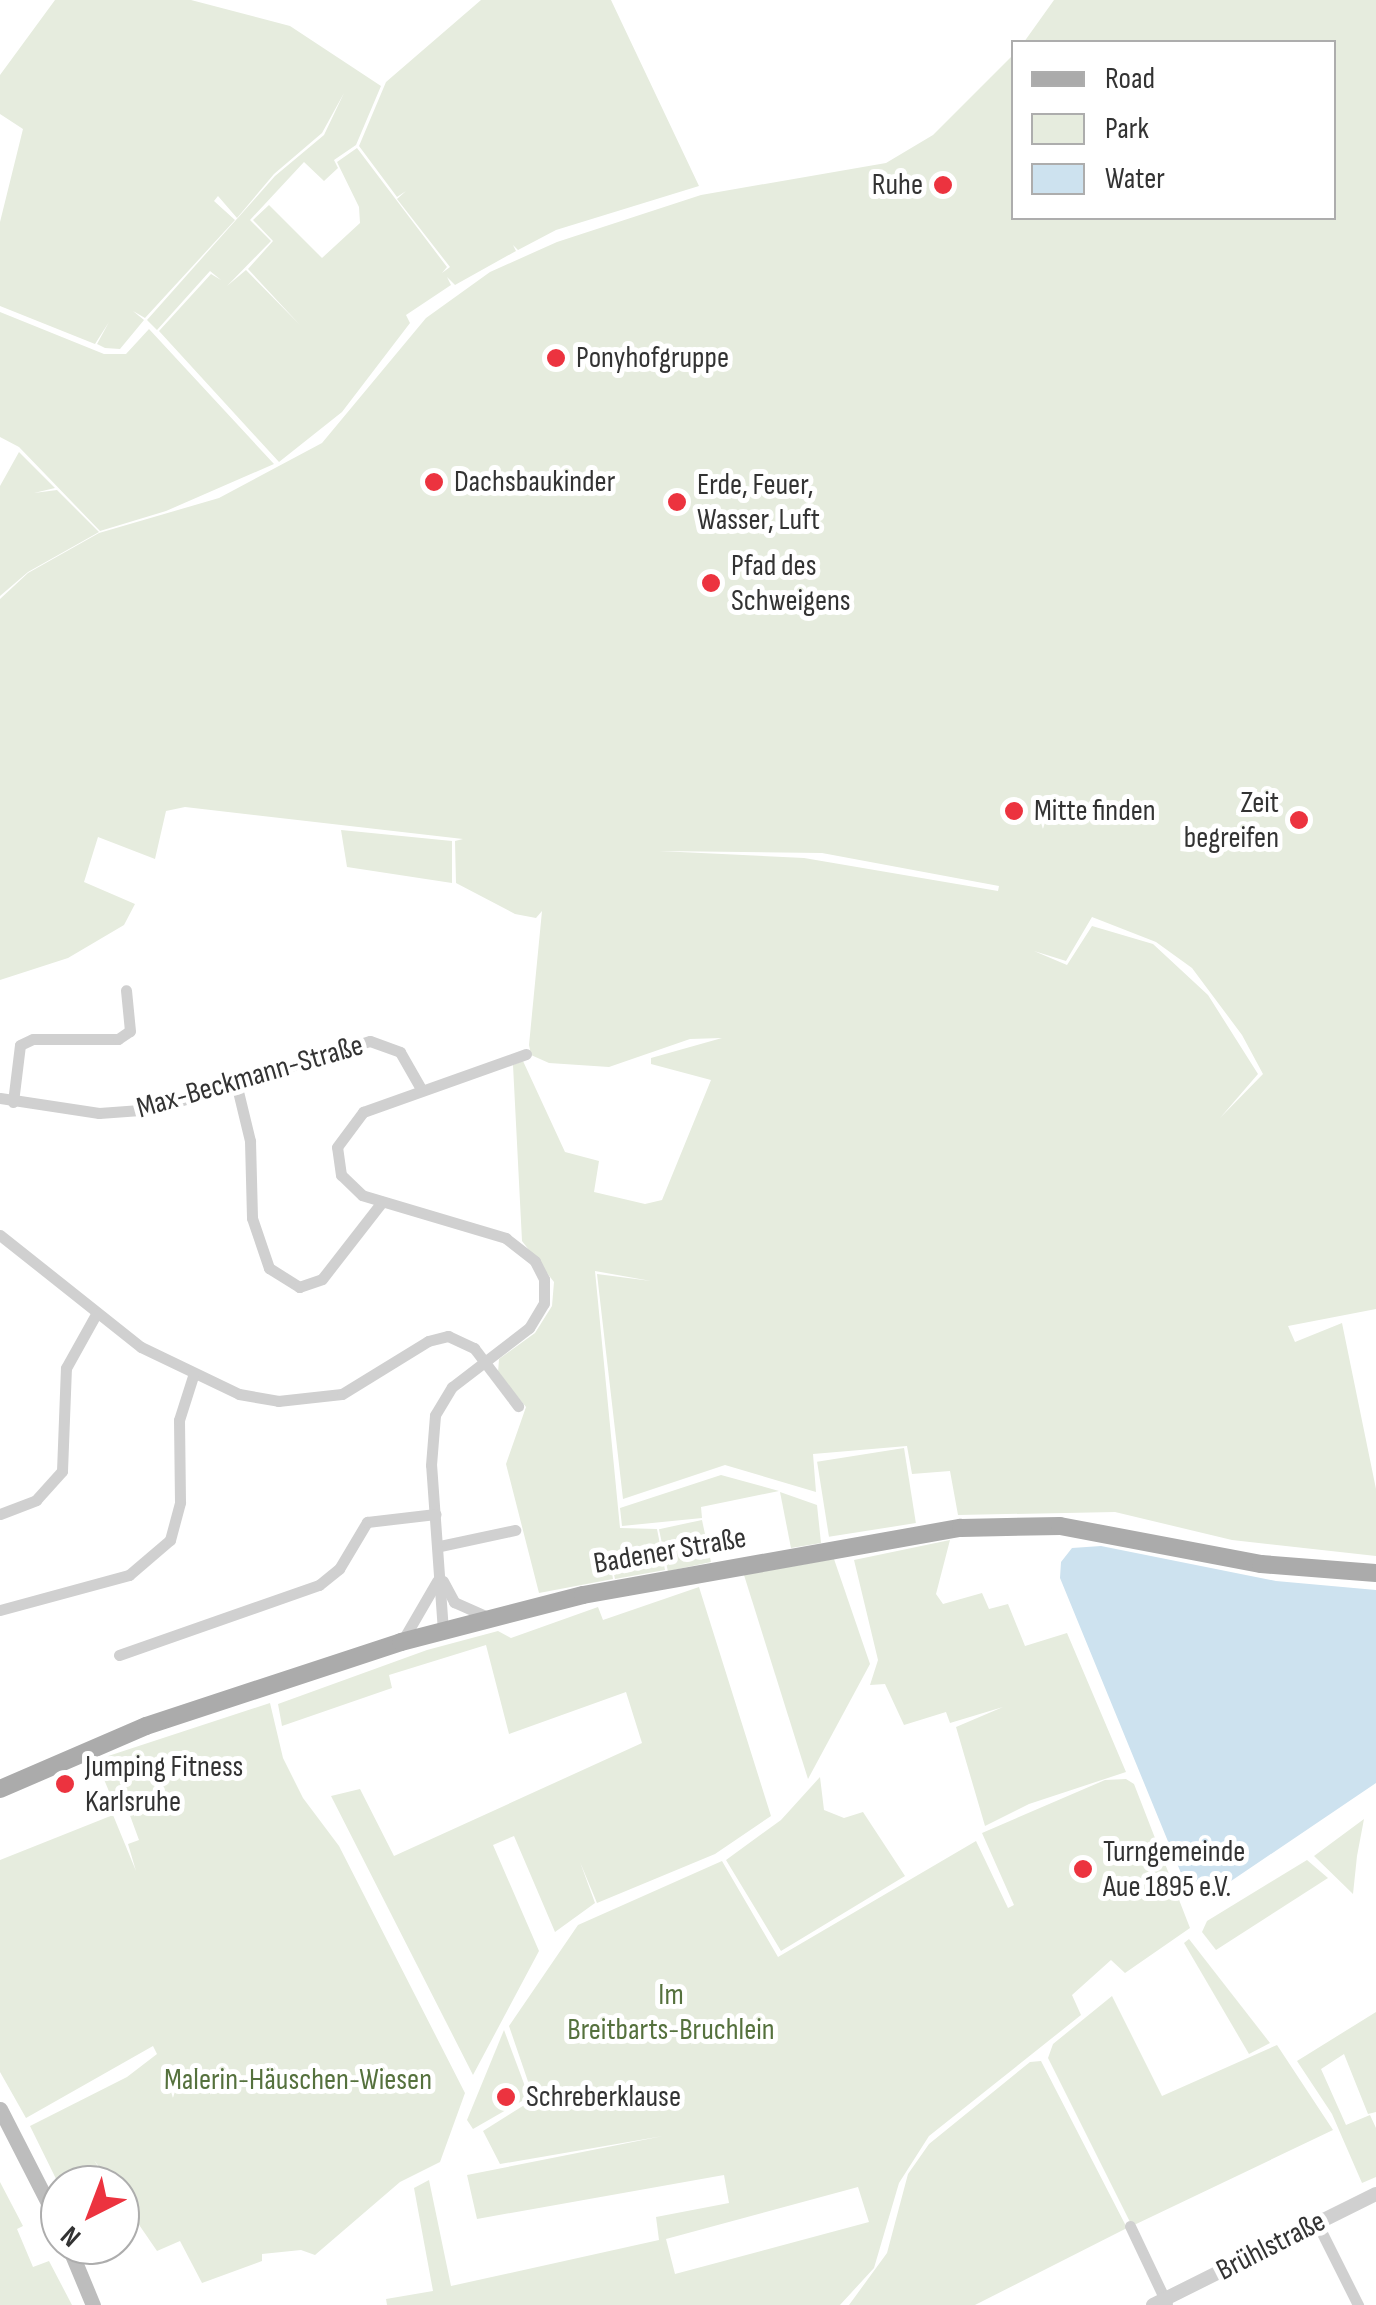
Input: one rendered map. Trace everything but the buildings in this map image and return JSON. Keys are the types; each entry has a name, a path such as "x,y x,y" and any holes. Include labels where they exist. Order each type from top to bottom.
{"main road":[{"name":"Badener Straße","path":"0,1789 146,1726 400,1642 690,1575 996,1524 1098,1530 1261,1564 1376,1573"},
{"path":"0,2108 40,2187"},
{"path":"77,2265 94,2305"}],"street":[{"path":"6,1100 20,1045 33,1039 118,1039 130,1032 126,990"},
{"name":"Max-Beckmann-Straße","path":"6,1100 119,1113 154,1109 370,1041 400,1052 420,1087"},
{"path":"443,1631 440,1546 430,1464 436,1415 452,1387 519,1337 541,1310 544,1279 535,1262 506,1238 382,1202 342,1175 337,1147 363,1112 420,1087 526,1054"},
{"path":"236,1083 250,1141 252,1218 269,1268 299,1287 322,1279 382,1202"},
{"path":"0,1235 96,1314 193,1376 257,1398 295,1401 342,1394 436,1337 467,1342 518,1406"},
{"path":"0,1514 36,1500 62,1471 66,1368 96,1314"},
{"path":"0,1610 129,1575 170,1540 180,1502 179,1420 193,1376"},
{"path":"120,1655 318,1585 339,1569 367,1522 436,1514"},
{"path":"440,1546 515,1530"},
{"path":"440,1572 454,1602 492,1618"},
{"path":"400,1642 420,1621 440,1572"},
{"name":"Brühlstraße","path":"1130,2226 1162,2303 1376,2194"},
{"path":"1317,2223 1358,2305"}],"green space":[{"path":"55,0 191,0 290,26 381,86 356,145 334,160 338,168 324,181 304,162 250,220 271,241 227,286 246,270 300,325 248,269 273,241 253,220 269,205 322,258 360,223 359,207 337,162 357,148 447,267 442,273 450,267 397,199 406,191 397,197 359,146 386,82 481,0 611,0 699,186 556,230 518,250 513,245 516,251 455,285 447,277 451,285 406,315 410,323 342,412 279,462 159,331 211,274 221,280 210,271 157,330 147,320 275,176 324,135 344,93 322,133 274,174 237,218 218,196 214,201 235,220 145,318 133,311 144,320 120,349 105,348 97,344 109,322 95,344 0,306 0,222 23,129 0,114 0,75"},
{"path":"1054,0 1376,0 1376,1309 1288,1326 1295,1342 1342,1323 1376,1489 1376,1556 1232,1540 1115,1512 958,1515 950,1471 912,1474 907,1446 813,1454 816,1492 725,1465 623,1499 597,1274 651,1281 595,1271 620,1528 657,1529 665,1570 615,1579 608,1549 613,1579 539,1593 506,1464 526,1407 498,1373 499,1359 535,1333 552,1306 554,1282 522,1241 513,1065 523,1061 565,1152 599,1161 594,1192 645,1204 662,1200 711,1080 651,1064 651,1058 722,1038 690,1039 609,1067 549,1063 531,1055 529,1045 542,911 536,918 515,914 456,883 455,841 463,839 185,807 166,811 155,859 98,837 84,882 135,904 124,925 68,958 0,980 0,599 28,573 99,533 219,498 322,443 426,318 490,272 557,242 701,195 886,163 933,135 1011,57 1011,220 1336,220 1336,40 1025,40","holes":["659,851 822,853 999,886 998,891 804,858","1092,917 1156,942 1192,968 1242,1035 1263,1074 1220,1118 1258,1074 1208,995 1153,944 1092,926 1067,965 1034,951 1066,961"]},
{"path":"0,312 104,354 126,354 149,329 274,464 166,511 100,531 19,447 0,437"},
{"path":"19,452 55,488 34,493 57,490 99,532 28,572 0,596 0,486"},
{"path":"341,830 452,841 452,883 347,867"},
{"path":"904,1448 916,1523 829,1537 817,1462"},
{"path":"721,1475 779,1491 701,1507 702,1518 622,1526 620,1508"},
{"path":"780,1492 817,1505 821,1543 791,1548"},
{"path":"702,1520 711,1562 668,1571 659,1529"},
{"path":"950,1540 936,1594 943,1604 982,1593 989,1609 1008,1604 1025,1646 1067,1633 1126,1772 1029,1804 985,1826 956,1727 1003,1707 950,1723 946,1712 904,1725 885,1684 870,1685 878,1660 854,1560"},
{"path":"834,1559 870,1664 808,1779 744,1575"},
{"path":"699,1587 771,1816 715,1854 597,1903 580,1862 595,1903 555,1932 514,1836 493,1845 539,1951 473,2075 331,1796 360,1789 394,1856 642,1743 626,1692 509,1734 486,1645 389,1675 392,1688 282,1726 278,1704 427,1650 498,1631 511,1638 598,1607 603,1620"},
{"name":"Malerin-Häuschen-Wiesen","path":"270,1703 283,1758 303,1798 339,1846 465,2093 440,2162 400,2182 315,2255 301,2250 262,2254 262,2261 202,2283 180,2241 157,2251 140,2226 140,2165 98,2165 94,2160 97,2165 49,2165 30,2126 127,2077 157,2054 153,2046 26,2118 0,2072 0,1860 113,1815 136,1871 128,1844 139,1840 125,1802 115,1806 96,1760"},
{"path":"820,1777 824,1810 844,1818 863,1812 905,1876 781,1951 726,1860 781,1820"},
{"name":"Im Breitbarts-Bruchlein","path":"1126,1779 1134,1784 1190,1928 1125,1973 1111,1960 1072,1995 1081,2015 929,2136 899,2183 874,2268 840,2305 387,2305 386,2299 433,2291 414,2188 429,2180 451,2286 659,2240 656,2217 729,2203 724,2175 477,2219 467,2175 663,2136 500,2164 483,2131 534,2099 509,2026 578,1925 722,1861 778,1957 976,1841 1008,1908 1014,1905 982,1833 1105,1780","holes":["858,2187 869,2222 675,2274 666,2239"]},
{"path":"1364,1819 1357,1856 1353,1894 1314,1856"},
{"path":"1307,1860 1328,1878 1216,1950 1202,1932 1207,1921"},
{"path":"1189,1939 1270,2043 1249,2054 1184,1943"},
{"path":"1112,1996 1162,2096 1277,2045 1333,2130 1132,2226 1048,2058 1053,2044"},
{"path":"1376,2012 1376,2112 1368,2114 1344,2054 1321,2069 1346,2125 1370,2115 1376,2128 1376,2177 1362,2183 1332,2114 1297,2061"},
{"path":"504,2030 529,2097 473,2129 467,2120"},
{"path":"1041,2061 1127,2228 975,2305 849,2305 887,2253 908,2174 929,2144 1030,2062"},
{"path":"0,2182 23,2226 17,2229 33,2267 51,2265 72,2305 0,2305"}],"water":[{"path":"1101,1546 1276,1581 1376,1590 1376,1783 1203,1900 1183,1878 1060,1578 1061,1562 1072,1548"}],"place":[{"name":"Ruhe","path":"943,185"},
{"name":"Ponyhofgruppe","path":"556,358"},
{"name":"Dachsbaukinder","path":"434,482"},
{"name":"Erde, Feuer, Wasser, Luft","path":"677,502"},
{"name":"Pfad des Schweigens","path":"711,583"},
{"name":"Mitte finden","path":"1014,811"},
{"name":"Zeit begreifen","path":"1299,820"},
{"name":"Jumping Fitness Karlsruhe","path":"65,1784"},
{"name":"Turngemeinde Aue 1895 e.V.","path":"1083,1869"},
{"name":"Schreberklause","path":"506,2097"}]}
